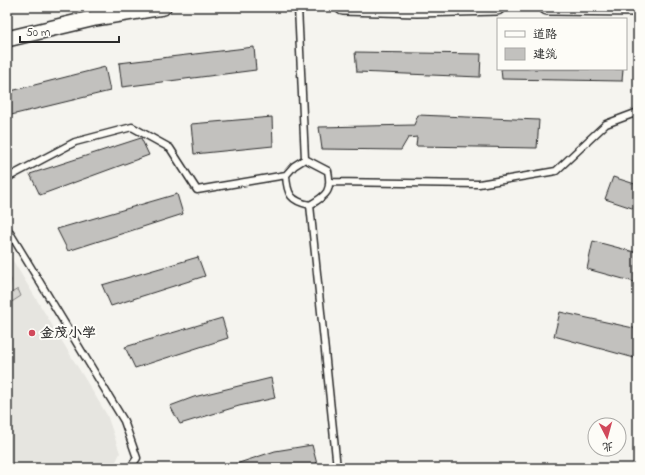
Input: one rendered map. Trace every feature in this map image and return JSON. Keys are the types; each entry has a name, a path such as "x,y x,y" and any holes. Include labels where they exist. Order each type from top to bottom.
{"street":[{"path":"7,39 94,18 163,7"},
{"path":"343,7 417,9 498,7"},
{"path":"548,7 638,8"}],"lane":[{"path":"298,7 305,159"},
{"path":"330,182 479,184 556,171 606,124 638,112"},
{"path":"7,178 75,142 132,127 170,148 197,190 286,176 294,166 305,159"},
{"path":"286,176 287,191 297,202 310,205 325,197 330,182 328,171 305,159"},
{"path":"310,205 337,468"},
{"path":"7,228 124,421 137,458 130,468"}],"shaded area":[{"name":"金茂小学","path":"7,251 107,415 120,453 113,468 7,468"},
{"path":"7,273 11,280 8,295 18,289 21,296 7,305"}],"building":[{"path":"254,47 256,70 122,87 119,63"},
{"path":"355,52 481,54 480,77 357,72"},
{"path":"105,67 110,91 7,116 7,92"},
{"path":"501,70 623,70 622,81 502,79"},
{"path":"418,115 539,120 537,148 416,146 417,137 408,138 401,150 322,149 319,127 414,125"},
{"path":"272,117 273,146 194,154 191,124"},
{"path":"141,138 149,155 40,195 30,174"},
{"path":"613,177 638,185 638,210 605,199"},
{"path":"177,194 183,214 68,251 57,229"},
{"path":"593,241 638,253 638,283 587,269"},
{"path":"198,257 205,276 111,306 102,285"},
{"path":"560,312 638,329 638,359 554,336"},
{"path":"222,318 228,338 135,368 125,347"},
{"path":"271,378 275,398 239,406 180,424 170,406 194,397"},
{"path":"312,445 318,468 224,468 275,451"}],"place":[{"name":"金茂小学","path":"32,333"}]}
